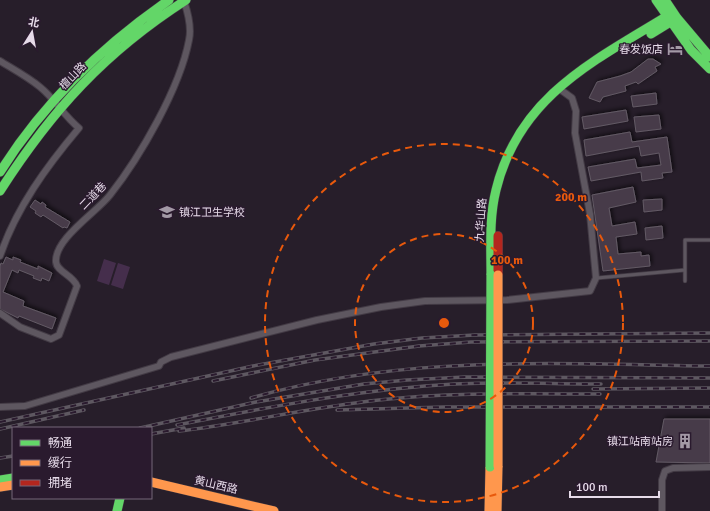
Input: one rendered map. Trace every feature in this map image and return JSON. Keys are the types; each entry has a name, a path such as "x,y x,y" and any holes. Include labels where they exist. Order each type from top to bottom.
{"main road":[{"name":"檀山路","path":"0,191 56,103 96,58 148,14 169,0"},
{"path":"656,0 710,57"},
{"path":"665,0 672,17 692,50 710,69"},
{"name":"檀山路","path":"0,172 26,132 56,103 153,21 185,1"},
{"name":"九华山路","path":"494,275 500,191 507,167 517,146 528,129 544,108 561,90 672,17"},
{"name":"九华山路","path":"497,511 494,467 494,275 492,219 496,190 503,164 512,143 523,126 558,86 586,66 672,17"},
{"name":"九华山路","path":"490,511 494,467"},
{"path":"0,480 12,478"},
{"name":"黄山西路","path":"152,482 274,511"},
{"path":"0,487 12,485"},
{"name":"黄山西路","path":"152,487 253,511"},
{"path":"117,511 120,499"}],"street":[{"name":"二道巷","path":"0,313 20,327 51,339 60,335 77,286 74,279 59,269 56,263 58,250 78,227 109,197 136,159 156,122 174,85 190,38 189,16 185,1"},
{"path":"0,61 40,86 56,103 67,118 79,128 45,169 19,214 0,256"},
{"path":"0,407 25,406 159,366 161,362 171,357 317,320 381,307 425,301 507,300 590,291 596,278 590,214 575,133 576,111 572,98 561,90"},
{"path":"662,511 662,480 665,471 674,468 710,467"}],"lane":[{"path":"684,281 685,240 710,240"},
{"path":"596,278 685,270"}],"shaded area":[{"path":"104,259 116,263 109,285 97,281"},
{"path":"118,263 130,267 123,289 111,285"}],"building":[{"path":"648,59 653,59 661,64 655,67 657,71 638,84 636,82 625,86 626,91 603,97 600,102 589,98 597,82 631,72"},
{"path":"656,93 657,104 633,107 631,96"},
{"path":"626,110 628,121 584,129 582,117"},
{"path":"659,115 661,129 636,132 634,117"},
{"path":"630,132 632,142 667,137 672,172 662,173 663,178 642,181 641,172 591,181 588,167 635,159 637,168 661,165 659,153 641,156 639,146 586,156 584,140"},
{"path":"633,187 636,202 609,208 612,226 635,222 637,234 616,237 618,254 641,252 641,256 649,255 650,266 603,271 592,195"},
{"path":"662,199 662,210 644,212 643,200"},
{"path":"35,200 41,204 42,202 46,205 45,207 70,222 67,228 63,228 43,215 41,217 35,213 36,211 30,207"},
{"path":"662,226 663,238 646,240 645,228"},
{"path":"6,257 13,260 13,257 21,260 20,262 38,269 38,266 52,273 49,281 42,278 41,281 33,278 34,276 19,270 18,273 12,270 3,292 24,301 23,306 56,318 52,329 19,316 18,318 0,309 0,266 1,263 3,264"},
{"name":"镇江站南站房","path":"664,419 710,419 710,463 656,462"}],"railway":[{"path":"0,422 253,366 374,344 422,338 475,335 710,333"},
{"path":"213,381 315,360 419,346 471,342 710,341"},
{"path":"251,398 308,384 365,374 422,368 536,364 710,366"},
{"path":"144,427 256,402 364,384 407,380 465,377 710,378"},
{"path":"177,425 242,412 374,391 480,383 601,384"},
{"path":"593,389 710,388"},
{"path":"179,431 354,403 406,397 490,394 600,394"},
{"path":"337,410 444,407 710,407"},
{"path":"0,429 84,410"},
{"path":"152,434 184,428"},
{"path":"0,458 12,456"}],"traffic: fast":[{"path":"0,172 35,122 76,77 120,37 169,0"},
{"path":"0,191 40,134 82,85 130,40 186,0"},
{"path":"656,0 691,50 710,69"},
{"path":"665,0 677,18 710,57"},
{"path":"491,275 491,222 496,190 507,157 523,129 542,105 564,84 616,47 672,13"},
{"path":"651,34 677,18"},
{"path":"490,467 491,275"},
{"path":"0,480 12,478"},
{"path":"117,511 120,499"}],"traffic: slow":[{"path":"498,275 498,466"},
{"path":"497,511 498,466"},
{"path":"489,511 490,467"},
{"path":"152,482 274,511"},
{"path":"0,487 12,485"}],"traffic: jam":[{"path":"498,236 498,275"}],"place":[{"name":"春发饭店","path":"675,49"},
{"name":"镇江卫生学校","path":"167,212"},
{"name":"镇江站南站房","path":"685,441"}]}
